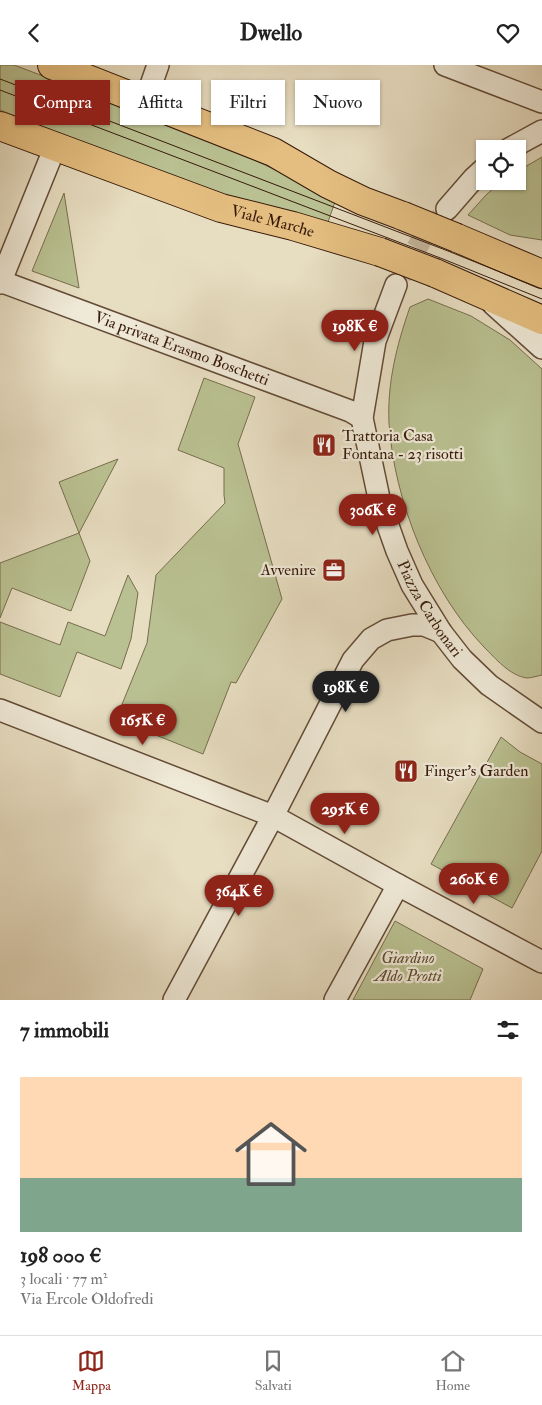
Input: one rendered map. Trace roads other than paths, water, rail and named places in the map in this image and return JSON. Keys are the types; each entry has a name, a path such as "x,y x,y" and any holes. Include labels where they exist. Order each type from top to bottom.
{"main road":[{"path":"52,65 120,92"},
{"path":"201,124 273,153 363,201 492,251 542,274"},
{"name":"Viale Marche","path":"0,126 221,208 293,226 380,252 435,273 542,321"}],"street":[{"path":"153,80 158,65"},
{"path":"445,65 542,102"},
{"path":"526,140 542,131"},
{"path":"0,282 55,147"},
{"path":"447,209 476,176"},
{"path":"492,251 542,258"},
{"name":"Via privata Erasmo Boschetti","path":"0,282 350,411 362,418"},
{"name":"Piazza Carbonari","path":"396,285 375,341 362,418 380,503 397,551 412,585 441,632 462,659 489,685 542,722"},
{"path":"479,292 542,348"},
{"path":"174,1000 273,816 352,660 371,639 387,630 412,625 424,625 441,632"},
{"path":"0,709 273,816 542,962"},
{"path":"335,1000 398,885"}],"tunnel":[{"path":"401,276 423,237 441,217"}],"tram line":[{"path":"0,79 542,289"},
{"path":"0,90 443,259 542,299"}],"place":[{"name":"Trattoria Casa Fontana - 23 risotti","path":"324,445"},
{"name":"Avvenire","path":"334,570"},
{"name":"Finger's Garden","path":"406,771"}],"park label":[{"name":"Giardino Aldo Protti","path":"408,967"}]}
